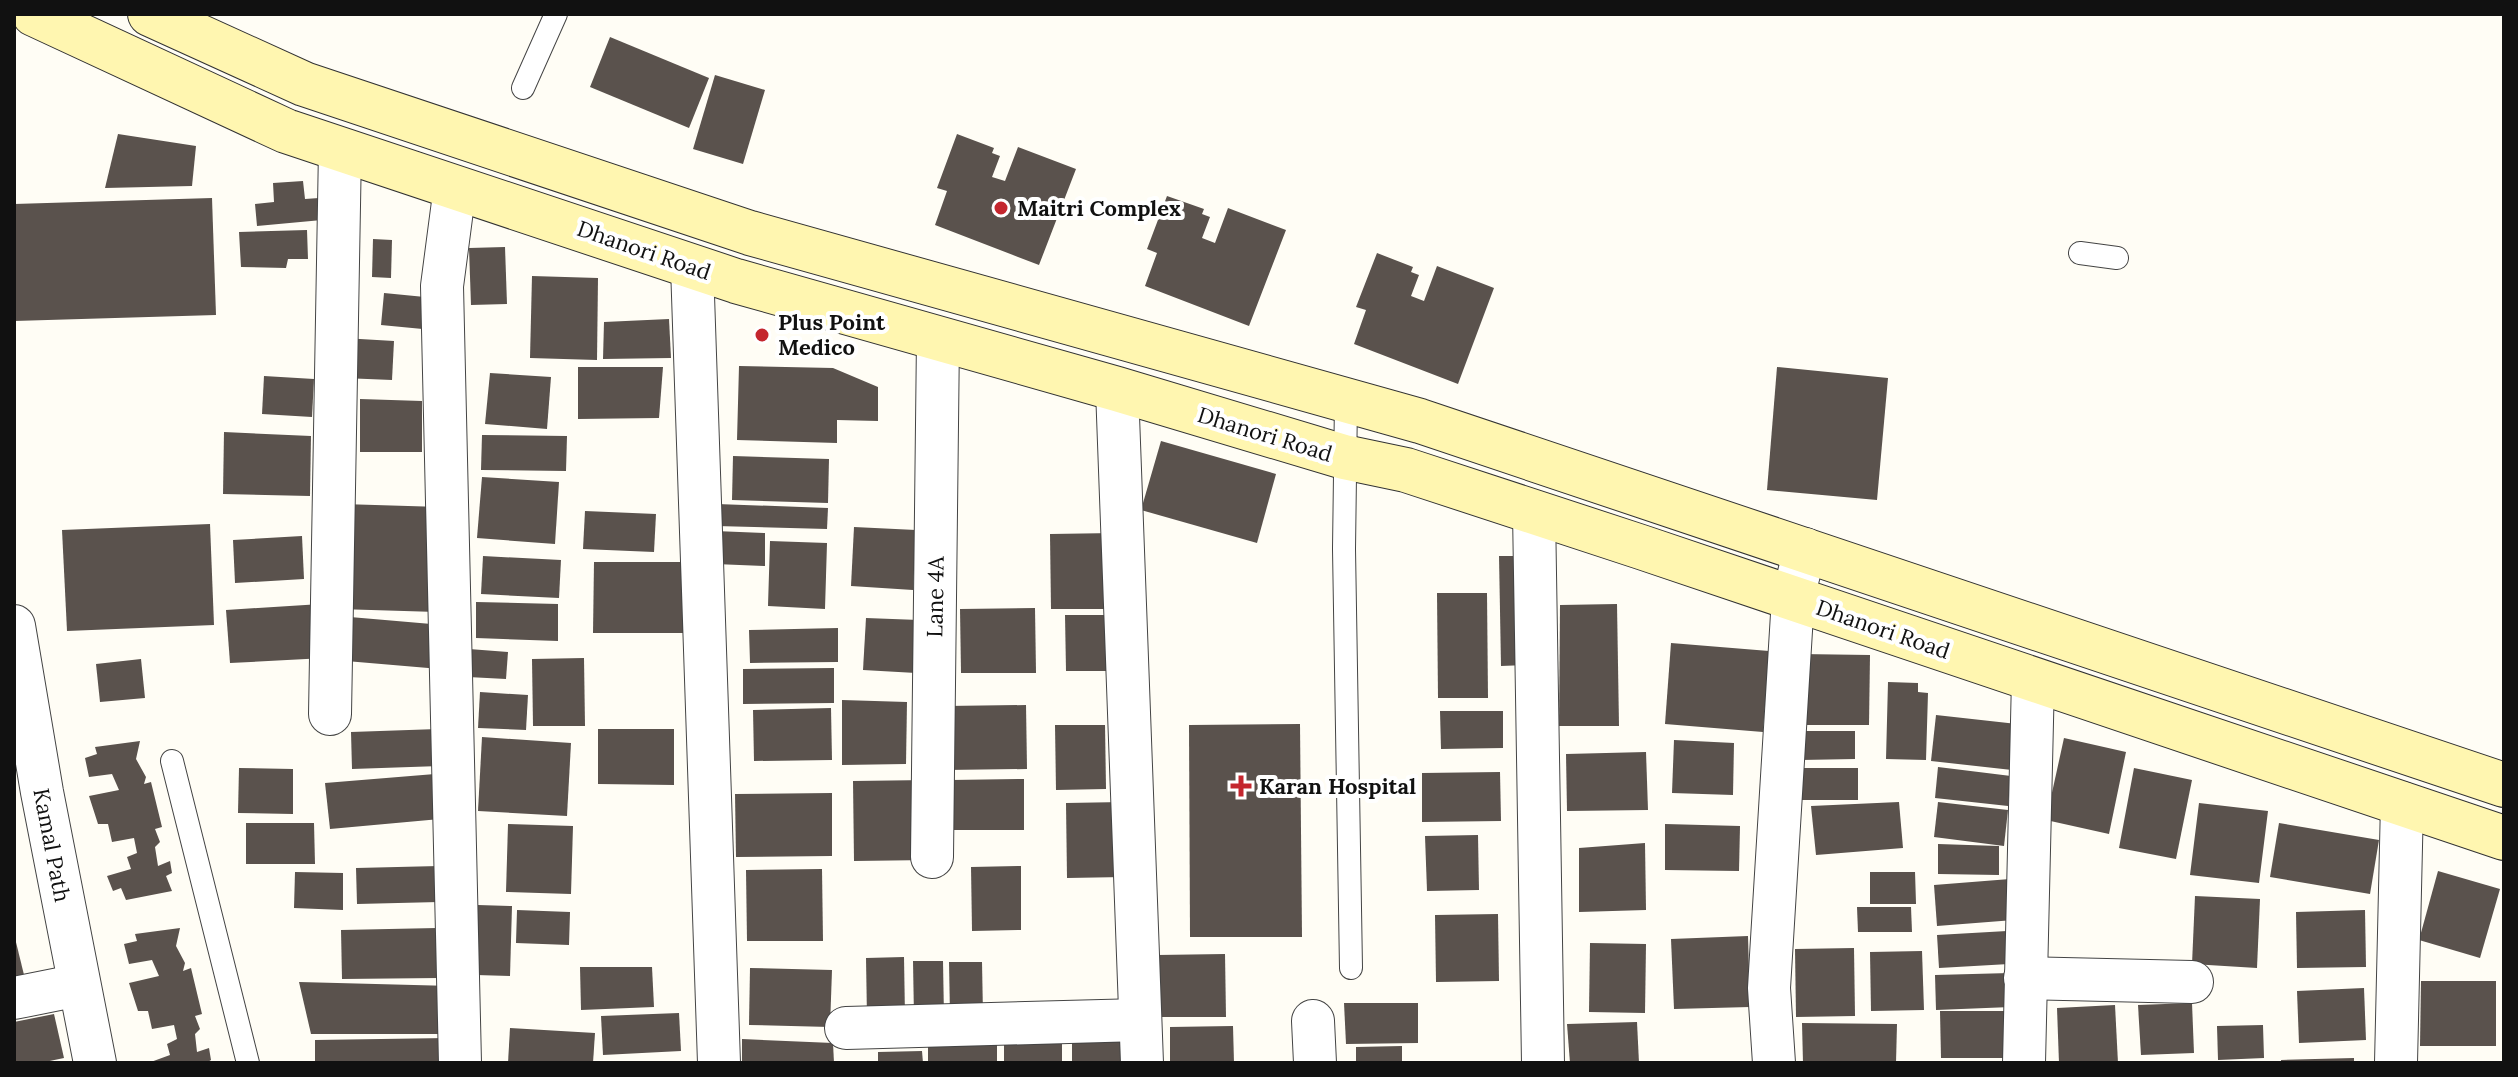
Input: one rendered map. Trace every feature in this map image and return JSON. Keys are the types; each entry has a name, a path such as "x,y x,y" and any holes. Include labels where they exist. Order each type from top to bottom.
{"main road":[{"name":"Dhanori Road","path":"34,14 286,131 736,281 1344,457 1406,470 2504,838"},
{"path":"150,14 304,84 750,233 1420,421 2504,785"},
{"path":"383,163 401,116"},
{"path":"600,235 616,188"}],"street":[{"path":"330,714 340,149"},
{"path":"455,187 442,286 460,1063"},
{"path":"692,266 719,1063"},
{"name":"Lane 4A","path":"932,857 938,338"},
{"path":"1117,389 1142,1063"},
{"path":"1534,512 1543,1063"},
{"path":"1774,1063 1769,988 1793,598 1805,549"},
{"name":"Kamal Path","path":"14,626 28,796 79,985 95,1063"},
{"path":"2024,1063 2033,679"},
{"path":"2396,1063 2402,803"},
{"path":"2025,978 2192,982"},
{"path":"14,998 79,985"},
{"path":"846,1028 1140,1020"},
{"path":"1313,1021 1315,1063"}],"lane":[{"path":"523,88 556,14"},
{"path":"2080,253 2117,258"},
{"path":"828,307 841,259"},
{"path":"1346,401 1344,457 1351,968"},
{"path":"172,761 248,1063"}],"building":[{"path":"610,37 709,78 689,128 590,87"},
{"path":"715,75 765,90 743,164 693,149"},
{"path":"118,134 196,146 192,186 105,188"},
{"name":"Maitri Complex","path":"957,134 994,148 992,153 1000,156 992,177 1005,181 1018,147 1076,169 1039,265 935,225 947,191 937,188"},
{"path":"303,181 305,199 319,198 322,220 257,226 255,204 274,202 273,183"},
{"path":"1167,196 1204,209 1202,214 1210,217 1202,238 1215,243 1228,208 1286,230 1249,326 1145,286 1157,253 1147,249"},
{"path":"212,198 216,315 14,321 14,204"},
{"path":"307,230 308,259 288,259 286,268 241,267 239,232"},
{"path":"373,239 392,240 391,278 372,277"},
{"path":"505,247 507,304 471,305 469,248"},
{"path":"1377,253 1413,267 1411,272 1419,275 1411,296 1424,301 1437,266 1494,288 1458,384 1354,344 1366,310 1356,307"},
{"path":"532,276 598,278 597,360 530,358"},
{"path":"384,293 435,298 433,330 381,325"},
{"path":"669,319 671,358 603,359 604,322"},
{"path":"343,338 394,341 392,380 343,378"},
{"path":"739,366 833,368 878,387 878,421 837,420 837,443 737,440"},
{"path":"578,367 663,367 659,418 578,419"},
{"path":"1777,367 1888,378 1877,500 1767,490"},
{"path":"490,373 551,377 547,429 485,424"},
{"path":"264,376 314,379 312,417 262,414"},
{"path":"360,399 422,401 422,452 360,452"},
{"path":"224,432 311,436 310,496 223,494"},
{"path":"482,435 567,436 566,471 481,470"},
{"path":"1161,441 1276,474 1257,543 1141,510"},
{"path":"733,456 829,459 828,503 732,500"},
{"path":"482,477 559,482 555,544 477,538"},
{"path":"342,504 441,507 437,612 338,609"},
{"path":"717,504 828,508 827,529 716,526"},
{"path":"585,511 656,514 654,552 583,549"},
{"path":"210,524 214,625 67,631 62,530"},
{"path":"854,527 916,530 913,590 851,586"},
{"path":"715,531 765,533 765,566 715,564"},
{"path":"1115,533 1116,609 1051,609 1050,534"},
{"path":"302,536 304,579 235,583 233,540"},
{"path":"770,541 827,543 825,609 768,606"},
{"path":"483,556 561,560 559,598 481,594"},
{"path":"1499,556 1525,556 1527,665 1501,666"},
{"path":"594,562 685,562 686,633 593,633"},
{"path":"1437,593 1487,593 1488,698 1438,698"},
{"path":"476,602 558,604 558,641 476,638"},
{"path":"321,604 325,658 230,663 226,610"},
{"path":"1617,604 1619,726 1559,726 1560,605"},
{"path":"1035,608 1036,673 961,673 960,609"},
{"path":"1065,615 1113,615 1114,671 1066,671"},
{"path":"350,617 443,625 440,669 346,661"},
{"path":"866,618 919,620 916,673 863,670"},
{"path":"838,628 838,662 750,663 749,630"},
{"path":"1671,643 1769,651 1763,732 1665,724"},
{"path":"469,649 508,652 506,679 468,677"},
{"path":"1800,654 1870,655 1869,725 1801,725"},
{"path":"584,658 585,726 533,726 532,659"},
{"path":"141,659 145,698 100,702 96,664"},
{"path":"834,668 834,703 743,704 743,669"},
{"path":"1888,682 1918,683 1918,692 1928,693 1926,760 1886,759"},
{"path":"480,692 528,695 526,730 478,728"},
{"path":"842,700 907,702 906,764 842,765"},
{"path":"1026,705 1027,769 946,770 946,706"},
{"path":"831,708 832,760 754,761 753,710"},
{"path":"1440,711 1503,711 1503,748 1441,749"},
{"path":"1936,715 2017,724 2012,770 1931,761"},
{"path":"1300,724 1302,937 1190,937 1189,725"},
{"path":"1055,725 1105,725 1106,789 1056,790"},
{"path":"438,729 440,766 352,769 351,732"},
{"path":"598,729 674,729 674,785 598,784"},
{"path":"1801,731 1855,731 1855,759 1801,760"},
{"path":"482,737 571,743 567,816 478,811"},
{"path":"2064,738 2126,752 2109,834 2046,820"},
{"path":"1674,740 1734,743 1733,795 1672,793"},
{"path":"140,741 136,759 146,777 144,784 151,782 162,827 155,829 160,842 155,847 158,866 170,861 172,873 166,876 172,891 126,900 121,888 113,891 107,876 131,869 127,857 137,853 134,838 112,842 108,824 98,824 89,796 119,790 112,774 89,777 85,758 97,754 95,747"},
{"path":"1646,752 1648,810 1567,811 1566,754"},
{"path":"1938,767 2011,776 2008,806 1935,798"},
{"path":"239,768 293,769 293,814 238,813"},
{"path":"1800,768 1858,768 1858,800 1800,800"},
{"path":"2134,768 2192,780 2176,859 2119,848"},
{"path":"1500,772 1501,821 1422,822 1422,773"},
{"path":"435,774 440,819 330,829 325,783"},
{"path":"1024,779 1024,830 952,830 951,780"},
{"path":"928,780 929,860 854,861 853,781"},
{"path":"832,793 832,856 736,857 735,794"},
{"path":"1123,802 1124,877 1067,878 1066,803"},
{"path":"1899,802 1903,848 1816,855 1811,806"},
{"path":"1938,802 2008,810 2004,846 1934,837"},
{"path":"2199,803 2268,811 2259,883 2190,875"},
{"path":"246,823 314,823 315,864 246,864"},
{"path":"2279,823 2379,840 2370,894 2270,877"},
{"path":"508,824 573,826 571,894 506,892"},
{"path":"1665,824 1740,826 1739,871 1665,870"},
{"path":"1478,835 1479,890 1427,891 1425,836"},
{"path":"1645,843 1646,910 1579,912 1579,848"},
{"path":"1938,844 1999,846 1999,875 1938,874"},
{"path":"439,866 439,902 357,904 356,868"},
{"path":"1021,866 1021,930 972,931 971,867"},
{"path":"822,869 823,941 747,941 746,870"},
{"path":"2438,871 2500,889 2480,958 2419,940"},
{"path":"295,872 343,873 343,910 294,908"},
{"path":"1870,872 1915,872 1916,904 1870,904"},
{"path":"2010,879 2014,920 1937,926 1934,885"},
{"path":"2195,896 2260,899 2257,968 2192,964"},
{"path":"478,905 512,906 510,976 476,975"},
{"path":"1857,907 1911,907 1912,932 1858,932"},
{"path":"517,910 570,912 569,945 516,943"},
{"path":"2365,910 2366,967 2297,968 2296,912"},
{"path":"1498,914 1499,981 1436,982 1435,915"},
{"path":"180,928 176,946 185,963 183,971 191,968 202,1014 195,1016 200,1029 195,1034 197,1052 209,1048 211,1060 206,1063 148,1063 170,1055 167,1044 177,1039 174,1025 152,1029 148,1011 138,1011 129,983 159,976 152,960 129,964 124,944 137,941 135,934"},
{"path":"437,928 439,978 342,979 341,930"},
{"path":"2007,931 2009,964 1939,968 1937,935"},
{"path":"14,934 26,983 14,986"},
{"path":"1748,936 1750,1007 1674,1009 1671,939"},
{"path":"1590,943 1646,944 1645,1013 1589,1012"},
{"path":"1854,948 1855,1016 1796,1017 1795,949"},
{"path":"1922,951 1924,1010 1871,1011 1870,952"},
{"path":"1225,954 1226,1017 1159,1017 1157,955"},
{"path":"904,957 905,1017 867,1018 866,958"},
{"path":"913,961 943,961 944,1018 914,1018"},
{"path":"949,962 982,962 983,1015 950,1015"},
{"path":"580,967 652,967 654,1007 581,1010"},
{"path":"750,968 832,970 830,1027 749,1025"},
{"path":"2010,973 2011,1007 1936,1010 1935,975"},
{"path":"2421,981 2496,981 2496,1046 2420,1046"},
{"path":"299,982 452,986 451,1034 311,1034"},
{"path":"2364,988 2366,1040 2299,1043 2297,991"},
{"path":"1344,1003 1418,1003 1418,1043 1346,1044"},
{"path":"2192,1003 2194,1053 2141,1055 2138,1005"},
{"path":"2115,1005 2118,1063 2059,1063 2057,1008"},
{"path":"1940,1011 2013,1011 2014,1058 1941,1058"},
{"path":"679,1013 681,1051 603,1055 601,1016"},
{"path":"54,1014 64,1058 40,1063 14,1063 14,1022"},
{"path":"1637,1022 1639,1063 1570,1063 1567,1024"},
{"path":"1802,1023 1897,1024 1896,1063 1803,1063"},
{"path":"2263,1025 2264,1058 2218,1060 2217,1026"},
{"path":"1233,1026 1234,1063 1170,1063 1170,1027"},
{"path":"510,1028 595,1033 593,1063 508,1063"},
{"path":"447,1038 448,1063 315,1063 315,1040"},
{"path":"742,1039 833,1043 834,1063 742,1063"},
{"path":"1072,1040 1132,1040 1133,1063 1072,1063"},
{"path":"997,1043 997,1063 928,1063 928,1044"},
{"path":"1004,1043 1062,1043 1062,1063 1004,1063"},
{"path":"1402,1046 1402,1063 1356,1063 1356,1047"},
{"path":"922,1051 923,1063 878,1063 878,1052"},
{"path":"2354,1058 2354,1063 2281,1063 2281,1060"}],"place":[{"name":"Maitri Complex","path":"1001,208"},
{"name":"Plus Point Medico","path":"762,335"},
{"name":"Karan Hospital","path":"1241,786"}]}
